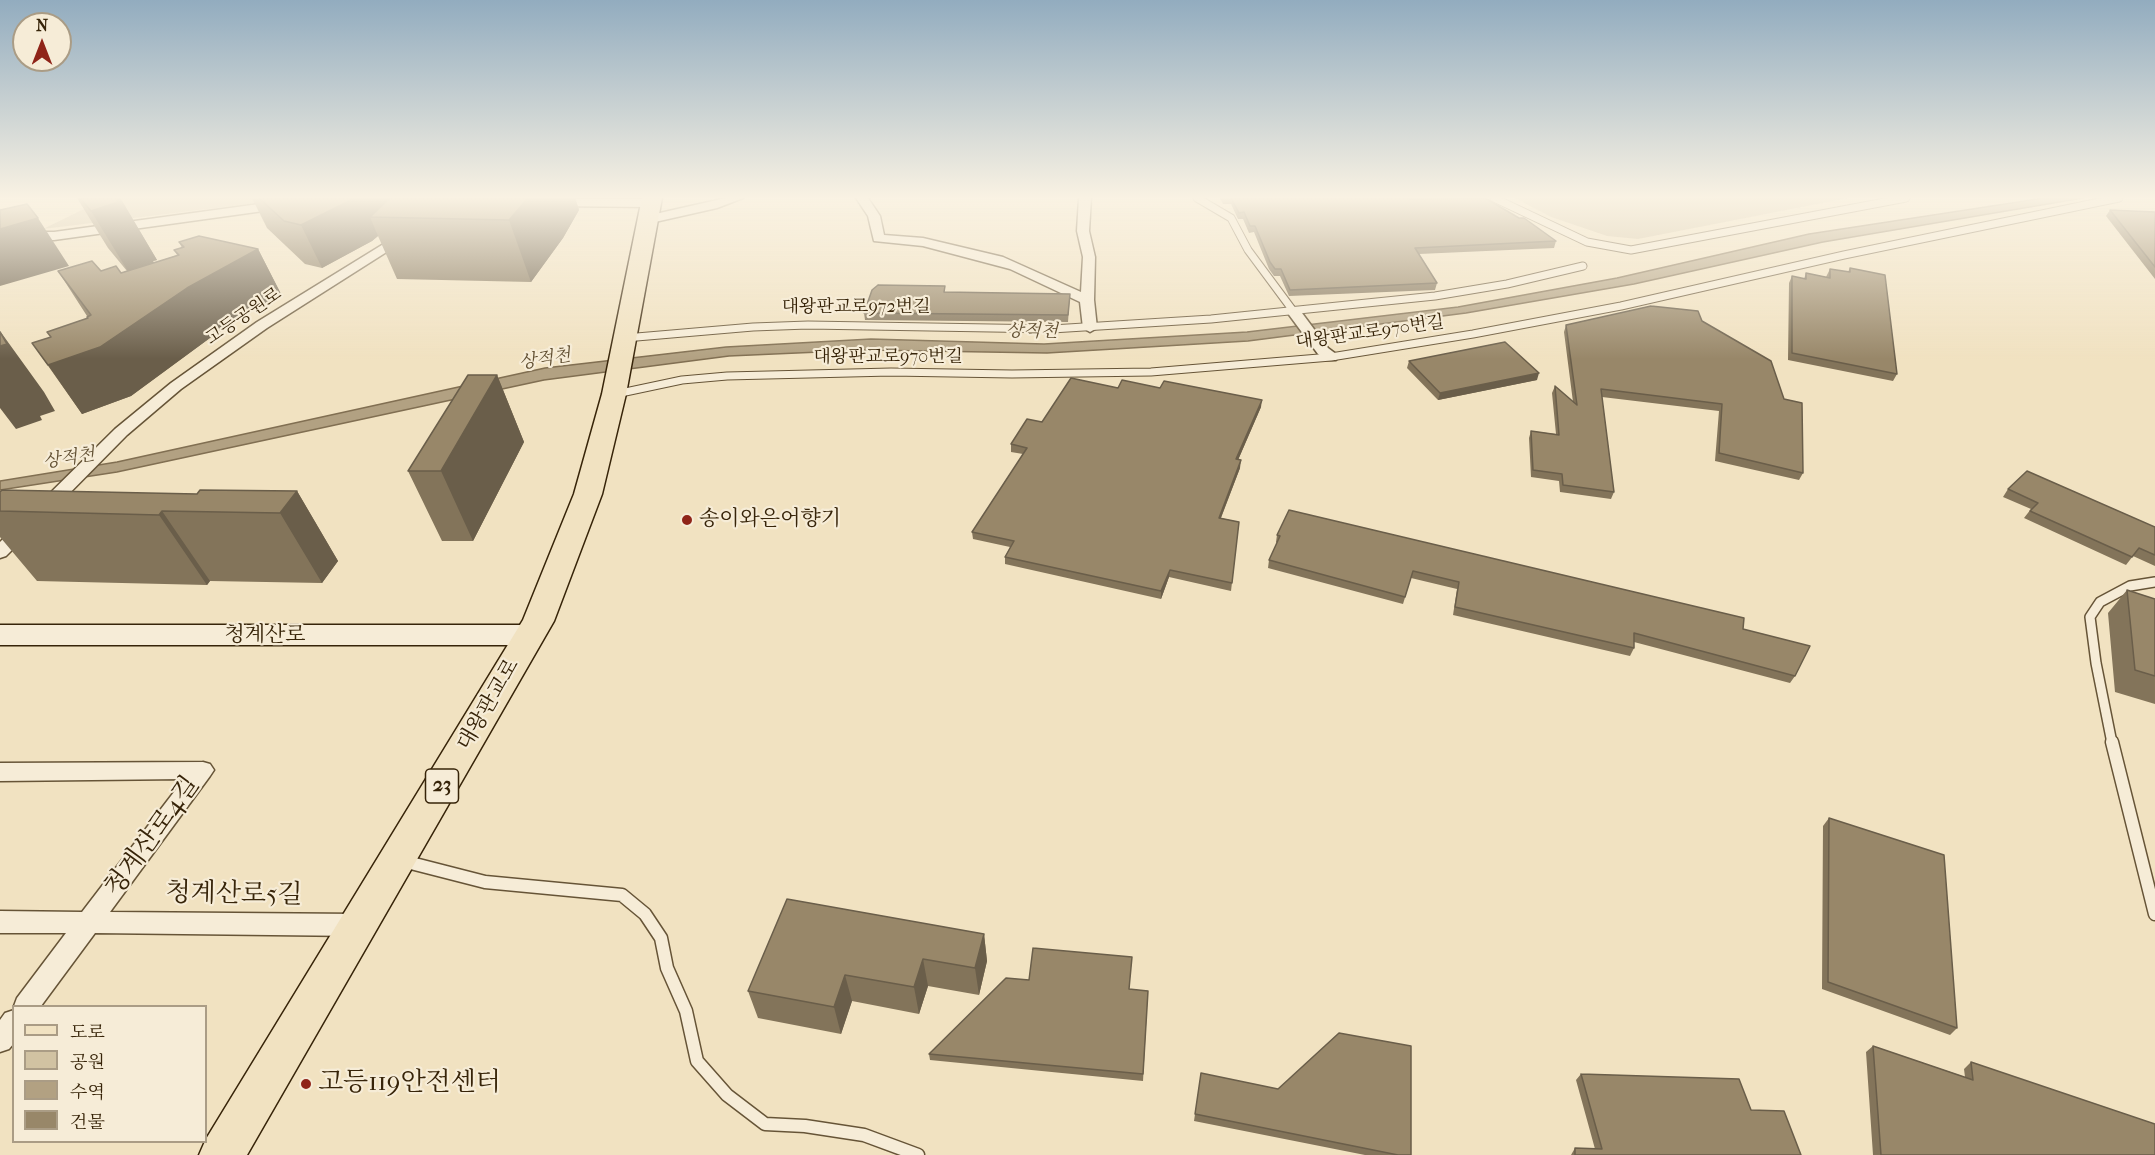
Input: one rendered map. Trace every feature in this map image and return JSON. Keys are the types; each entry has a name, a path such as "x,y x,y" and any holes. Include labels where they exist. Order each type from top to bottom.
{"main road":[{"name":"23","path":"614,391 641,252"},
{"name":"대왕판교로","path":"222,1155 538,621 588,494 614,391"},
{"name":"청계산로","path":"0,635 530,635"}],"street":[{"name":"고등공원로","path":"0,552 121,432 176,386 262,325 376,252"},
{"path":"964,252 1015,266 1087,300"},
{"path":"1088,252 1087,300 1090,328"},
{"path":"1295,314 1327,354"},
{"name":"청계산로4길","path":"0,772 203,770 27,1005"},
{"name":"청계산로5길","path":"0,922 359,925"},
{"path":"0,1040 12,1025"}],"lane":[{"path":"1249,252 1295,314"},
{"name":"대왕판교로970번길","path":"614,391 682,380 726,376 891,372 1012,374 1151,372 1327,354 1483,332 1621,306 1859,252"},
{"name":"대왕판교로972번길","path":"623,342 753,327 808,325 1052,329 1295,314 1507,284 1583,266"},
{"path":"2155,582 2130,586 2100,602 2090,617 2096,663 2116,762 2155,914"},
{"path":"398,860 485,882 622,895 645,914 661,938 667,968 686,1011 697,1061 727,1095 765,1124 805,1126 864,1135 918,1155"}],"water":[{"path":"1731,252 1778,252 1634,284 1466,313 1248,341 1047,353 865,350 729,356 544,380 117,472 0,490 0,481 117,462 545,368 726,347 871,339 1044,344 1247,332 1458,307 1617,278"}],"building":[{"path":"176,252 253,252 187,288 100,347 48,365 32,343 51,337 47,332 91,315 58,271 92,261 101,271 116,266 121,273 179,255"},
{"path":"1266,252 1417,252 1437,283 1290,290 1281,269 1275,269"},
{"path":"2143,252 2155,252 2155,267"},
{"path":"1850,268 1885,275 1897,374 1792,353 1792,276 1806,279 1806,273 1830,278 1830,269 1850,272"},
{"path":"878,285 945,286 944,292 1070,294 1068,315 864,313 872,290"},
{"path":"1651,306 1698,311 1702,321 1771,361 1784,399 1802,403 1803,473 1719,453 1722,404 1601,389 1614,492 1563,485 1562,474 1533,470 1531,431 1559,435 1555,386 1577,405 1566,325"},
{"path":"0,332 7,344 0,346"},
{"path":"1505,342 1539,373 1440,393 1409,361"},
{"path":"468,375 497,375 441,471 408,471"},
{"path":"1071,378 1118,388 1122,380 1160,388 1164,381 1262,400 1236,459 1241,460 1219,518 1239,522 1232,583 1170,570 1161,591 1005,557 1014,541 972,532 1027,448 1011,444 1027,419 1042,422"},
{"path":"2027,471 2155,527 2155,555 2139,548 2132,557 2030,511 2038,503 2008,489"},
{"path":"2,490 197,494 200,490 297,491 280,513 162,511 159,515 0,511 0,492"},
{"path":"1289,510 1744,618 1743,629 1810,646 1795,676 1634,633 1634,648 1455,607 1459,582 1413,571 1405,597 1269,560 1280,536 1277,535"},
{"path":"2127,590 2155,599 2155,676 2135,670"},
{"path":"1829,818 1944,855 1957,1028 1828,982"},
{"path":"787,899 984,934 975,968 923,959 914,987 845,975 834,1007 748,991"},
{"path":"1033,948 1132,957 1129,989 1148,991 1143,1074 929,1054 1006,978 1029,980"},
{"path":"1339,1033 1411,1046 1411,1155 1398,1155 1195,1114 1201,1073 1278,1089"},
{"path":"1873,1046 1973,1080 1971,1062 2155,1124 2155,1155 1881,1155"},
{"path":"1581,1074 1739,1079 1751,1110 1784,1111 1801,1155 1575,1155 1575,1148 1602,1149"}],"place":[{"name":"송이와은어향기","path":"687,520"},
{"name":"고등119안전센터","path":"306,1084"}],"water label":[{"name":"상적천","path":"1032,332"},
{"name":"상적천","path":"545,360"},
{"name":"상적천","path":"69,459"}]}
